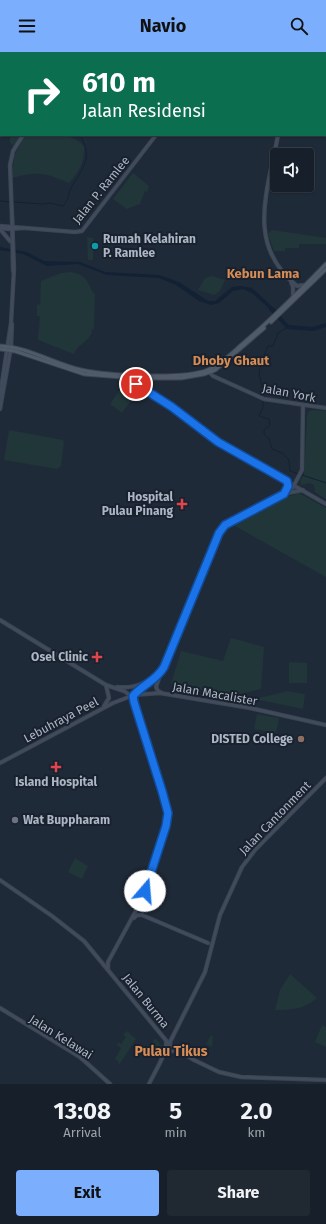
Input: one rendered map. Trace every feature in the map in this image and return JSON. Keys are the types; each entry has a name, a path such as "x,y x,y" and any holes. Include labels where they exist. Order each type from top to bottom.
{"main road":[{"path":"11,260 12,199 10,161 13,151 22,136"},
{"name":"Jalan P. Ramlee","path":"0,228 25,228 77,232 84,230 155,136"},
{"path":"278,136 266,202 264,228 266,243 272,257 290,280 293,287 293,298"},
{"path":"0,228 11,244"},
{"path":"0,409 10,348 13,271 11,260 12,228"},
{"path":"10,348 80,373 129,377 181,378 208,371 221,363 274,317 326,264"},
{"path":"280,311 326,269"},
{"path":"290,280 298,286 308,282"},
{"path":"0,348 10,348 87,371 154,376 189,374 208,371"},
{"path":"0,396 10,348"},
{"name":"Jalan York","path":"208,371 213,376 260,398 326,408"},
{"path":"129,377 174,408 218,442 326,504"},
{"path":"166,694 159,692 157,688 164,667 219,533 230,522 284,494 294,485 300,474 303,405"},
{"path":"284,494 288,489 287,481"},
{"path":"284,494 304,490"},
{"path":"0,620 106,685 124,691 132,696 168,813 164,832 132,922"},
{"path":"110,687 127,688 140,684 150,680 164,667"},
{"path":"132,696 137,691 155,680 164,667"},
{"path":"102,708 109,698 109,690 106,685"},
{"path":"134,702 136,698 143,694"},
{"name":"Jalan Macalister","path":"132,696 143,694 166,694 250,708 326,725"},
{"name":"Lebuhraya Peel","path":"0,763 102,708 132,696"},
{"path":"122,699 128,699 134,702"},
{"name":"Jalan Cantonment","path":"162,1056 170,1044 202,977 212,948 222,910 245,862 326,778"},
{"name":"Jalan Burma","path":"0,880 75,934 94,951 166,1040 178,1050 205,1066 233,1075 326,1080"},
{"path":"139,905 139,912 142,915"},
{"path":"108,969 108,962 136,916 142,915 208,943 212,948"},
{"path":"208,943 214,938"},
{"name":"Jalan Kelawai","path":"0,1008 80,1057 110,1084"},
{"name":"Jalan Cantonment","path":"149,1084 167,1045 166,1040"},
{"path":"165,1053 170,1050 178,1050"}],"green space":[{"path":"10,136 19,136 13,146 10,142"},
{"path":"24,136 66,136 78,141 84,146 81,166 69,183 41,174 29,174 12,178 14,156"},
{"path":"133,173 149,186 147,192 145,191 140,204 127,209 113,199"},
{"path":"272,230 326,238 326,244 299,244 299,248 285,248 285,251 274,251 268,234"},
{"path":"87,237 93,238 93,260 88,260"},
{"path":"70,272 85,278 95,294 94,329 92,329 90,336 78,347 74,354 38,340 40,316 37,316 37,304 40,305 41,281 61,273"},
{"path":"212,276 225,280 220,291 214,295 198,290 205,278"},
{"path":"123,385 136,394 122,413 110,404"},
{"path":"312,410 326,411 326,499 315,492 314,485 310,483 301,485 300,481 304,475 307,416 308,412"},
{"path":"9,430 63,440 61,466 57,469 4,460"},
{"path":"299,493 326,508 326,577 235,526 236,523 277,501"},
{"path":"231,638 264,647 261,689 231,696 171,684 181,651 223,661"},
{"path":"289,662 307,663 307,683 289,683"},
{"path":"287,691 305,694 303,709 255,699"},
{"path":"257,714 279,718 276,733 254,729"},
{"path":"75,858 88,866 82,879 68,872"},
{"path":"290,974 317,998 302,1007 287,1010 275,1010 280,990"},
{"path":"322,1025 326,1027 326,1047 315,1042"},
{"path":"127,1031 136,1039 119,1065 119,1062 115,1059 121,1048 117,1045 118,1042 121,1044 126,1037 123,1035"},
{"path":"211,1035 213,1037 212,1047 206,1044"},
{"path":"155,1038 162,1046 159,1051 150,1046"}],"water":[{"path":"0,247 27,252 44,261 80,262 105,272 159,275 179,282 208,301 215,301 232,287 240,286 252,288 277,311 274,313 252,293 243,289 233,291 219,303 211,305 199,301 176,285 159,278 107,275 78,264 47,266 23,254 0,250"}],"waterway":[{"path":"0,201 43,204 50,203 63,206 85,162 86,150 80,136"},
{"path":"271,309 288,327 313,329 326,325"},
{"path":"264,397 259,373 262,360 268,346 273,346 278,333 288,327"},
{"path":"263,401 263,407 259,416 269,419 270,425 264,430 264,434 269,439 272,449 282,453 289,460 290,471 326,483"}],"place":[{"name":"Rumah Kelahiran P. Ramlee","path":"95,246"},
{"name":"Hospital Pulau Pinang","path":"182,504"},
{"name":"Osel Clinic","path":"97,657"},
{"name":"DISTED College","path":"301,739"},
{"name":"Island Hospital","path":"56,767"},
{"name":"Wat Buppharam","path":"15,820"}],"district":[{"name":"Kebun Lama","path":"263,273"},
{"name":"Dhoby Ghaut","path":"231,360"},
{"name":"Pulau Tikus","path":"171,1051"}],"route":[{"path":"136,384 172,407 208,436 287,481 288,484 288,489 284,494 238,517 225,525 219,533 164,667 155,680 137,691 133,696 168,813 166,826 145,891"}]}
